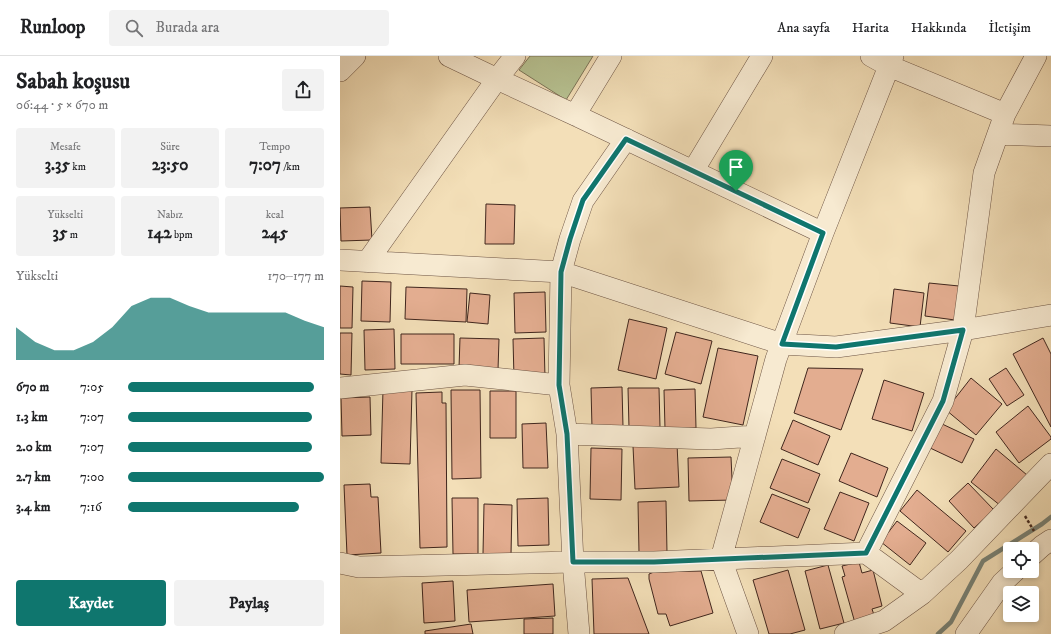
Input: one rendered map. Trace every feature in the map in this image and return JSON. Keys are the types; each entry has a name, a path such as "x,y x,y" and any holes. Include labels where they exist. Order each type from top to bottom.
{"street":[{"path":"340,71 355,56"},
{"path":"449,56 575,114 823,233"},
{"path":"367,262 515,56"},
{"path":"575,114 611,56"},
{"path":"693,171 762,56"},
{"path":"871,56 891,61 1005,114"},
{"path":"866,553 943,401 963,330 984,172 1005,114 1036,56"},
{"path":"748,634 721,559 776,359 823,233 891,61"},
{"path":"998,134 1051,136"},
{"path":"579,634 573,562 567,434 559,385 561,272 583,200 626,139"},
{"path":"340,260 561,272 782,344 836,347 963,330 1051,315"},
{"path":"340,388 465,375 559,385"},
{"path":"567,434 711,439 755,436"},
{"path":"845,634 884,621 922,594 959,560 1051,464"},
{"path":"340,563 360,567 573,562 654,562 866,553 922,594"},
{"path":"966,634 1002,583 1007,578"}],"path":[{"path":"1022,510 1040,544"}],"green space":[{"path":"530,56 593,56 566,100 519,70"}],"building":[{"path":"486,204 515,205 514,244 485,244"},
{"path":"370,207 372,240 341,241 340,208"},
{"path":"362,281 391,282 390,322 361,321"},
{"path":"929,283 959,286 955,320 925,316"},
{"path":"340,286 353,287 352,328 340,328"},
{"path":"406,287 467,289 466,322 405,319"},
{"path":"894,289 924,293 920,327 890,323"},
{"path":"545,292 546,332 515,333 514,293"},
{"path":"470,293 490,295 488,324 467,322"},
{"path":"629,319 667,328 656,379 618,370"},
{"path":"394,329 395,369 365,370 364,330"},
{"path":"676,332 712,341 701,384 665,374"},
{"path":"340,333 352,333 351,375 340,374"},
{"path":"401,334 454,334 454,364 401,364"},
{"path":"460,338 499,339 498,370 459,368"},
{"path":"544,338 545,378 514,378 513,339"},
{"path":"1043,338 1051,354 1051,427 1013,354"},
{"path":"718,348 758,356 743,425 703,417"},
{"path":"808,368 863,369 841,430 794,413"},
{"path":"1006,368 1024,395 1007,406 989,379"},
{"path":"971,378 1002,404 976,435 946,410"},
{"path":"884,380 924,393 912,431 872,419"},
{"path":"622,387 623,427 592,428 591,388"},
{"path":"628,388 659,388 660,427 629,428"},
{"path":"383,389 412,390 410,464 381,463"},
{"path":"695,389 696,428 665,429 664,390"},
{"path":"451,390 480,390 481,478 452,479"},
{"path":"490,391 516,391 516,438 490,438"},
{"path":"442,392 442,403 446,403 447,547 420,548 416,393"},
{"path":"370,397 371,435 342,436 341,398"},
{"path":"1028,406 1051,439 1019,463 996,432"},
{"path":"793,420 830,436 818,465 781,449"},
{"path":"546,423 548,468 523,468 522,424"},
{"path":"940,423 974,439 962,463 928,447"},
{"path":"677,444 679,487 635,489 633,446"},
{"path":"591,448 622,449 621,500 590,499"},
{"path":"996,449 1027,475 1001,506 971,482"},
{"path":"851,453 888,468 877,497 839,481"},
{"path":"731,457 733,500 689,501 688,458"},
{"path":"782,459 820,474 808,503 770,488"},
{"path":"968,483 994,510 974,528 949,501"},
{"path":"370,484 371,497 378,497 381,553 347,555 344,485"},
{"path":"917,490 966,531 948,552 900,511"},
{"path":"840,492 869,503 854,541 824,529"},
{"path":"772,494 810,509 798,538 760,522"},
{"path":"452,498 478,498 478,554 453,554"},
{"path":"548,498 549,545 518,546 517,499"},
{"path":"666,501 667,553 639,553 638,502"},
{"path":"484,504 512,505 511,555 483,554"},
{"path":"897,521 926,543 910,565 881,542"},
{"path":"859,562 862,573 873,570 882,606 872,609 875,618 855,623 842,577 845,576 842,566"},
{"path":"828,565 844,623 820,629 805,571"},
{"path":"788,570 805,630 790,634 769,634 753,580"},
{"path":"701,571 713,613 670,626 666,614 658,614 649,574 654,572"},
{"path":"628,578 649,634 594,634 592,579"},
{"path":"453,581 455,621 424,623 422,583"},
{"path":"553,584 555,616 469,622 467,590"},
{"path":"553,618 553,634 524,634 524,619"},
{"path":"471,624 473,634 425,634 425,631"}],"waterway":[{"path":"938,634 951,622 983,561 1051,517"}],"route":[{"path":"626,139 736,191 823,233 782,344 836,347 963,330 943,401 866,553 654,562 573,562 567,434 559,385 561,272 583,200 626,139"}]}
